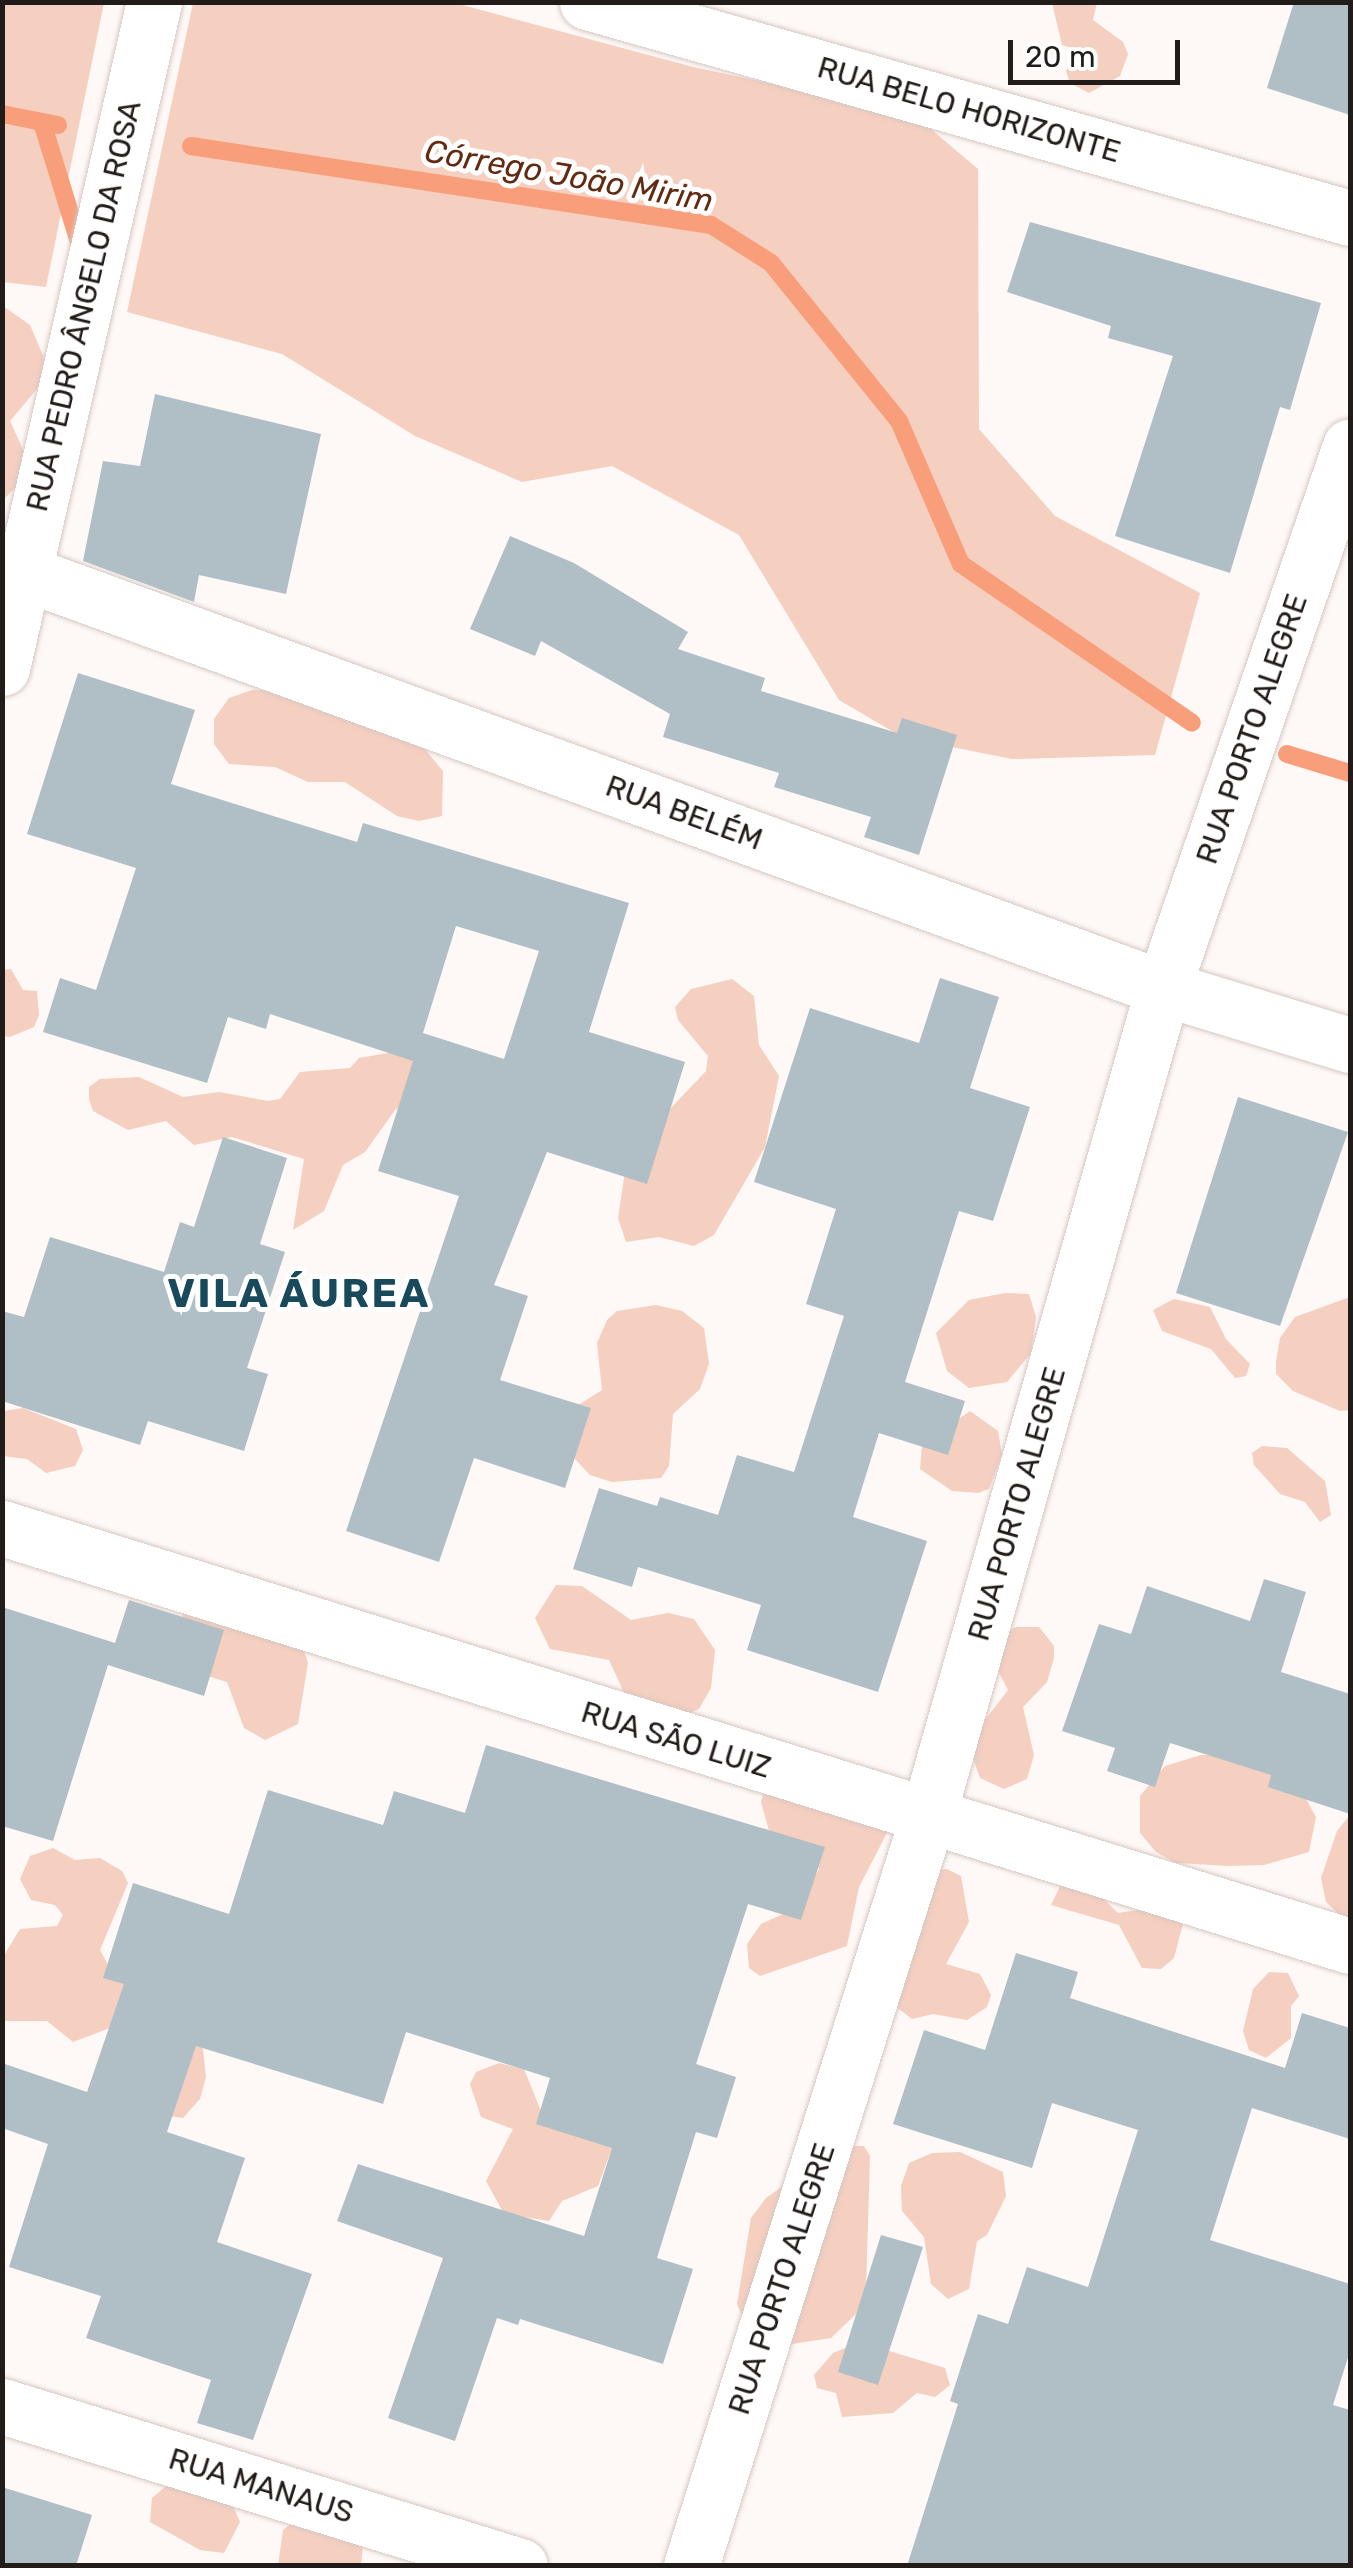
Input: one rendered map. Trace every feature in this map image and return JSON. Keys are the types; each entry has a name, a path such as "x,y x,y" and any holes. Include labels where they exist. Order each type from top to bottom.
{"street":[{"name":"RUA PEDRO ÂNGELO DA ROSA","path":"2,668 154,2"},
{"name":"RUA BELO HORIZONTE","path":"587,2 1350,218"},
{"name":"RUA PORTO ALEGRE","path":"691,2566 927,1819 1163,988 1350,446"},
{"name":"RUA BELÉM","path":"22,572 1163,988 1350,1045"},
{"name":"RUA SÃO LUIZ","path":"2,1528 927,1819 1350,1946"},
{"name":"RUA MANAUS","path":"2,2406 520,2566"}],"shaded area":[{"path":"3,2 104,3 46,287 3,282"},
{"path":"193,3 455,3 693,67 912,113 978,169 979,429 1055,516 1200,593 1155,755 1012,759 902,737 839,700 739,535 612,466 522,482 415,436 282,354 127,312"},
{"path":"1052,3 1097,3 1093,20 1123,42 1128,54 1120,76 1089,93 1070,83 1066,71 1075,49 1062,45"},
{"path":"3,306 30,325 45,360 42,383 10,421 26,456 21,482 3,500"},
{"path":"252,690 291,691 419,742 443,771 442,816 419,821 397,816 345,782 308,782 275,767 229,764 214,744 214,719 229,698"},
{"path":"11,969 23,990 37,991 39,1015 34,1027 10,1037 3,1036 2,970"},
{"path":"732,979 754,996 759,1045 779,1076 765,1147 714,1235 694,1246 659,1237 626,1242 618,1218 625,1171 652,1128 706,1071 708,1056 678,1020 675,1007 691,989"},
{"path":"429,1046 417,1098 395,1110 365,1152 343,1165 324,1211 293,1230 304,1159 232,1137 194,1145 166,1121 128,1130 93,1111 89,1099 89,1087 100,1079 139,1077 183,1097 219,1092 268,1101 280,1099 300,1072 350,1068 359,1058"},
{"path":"1005,1293 1029,1294 1036,1317 1031,1353 1007,1382 969,1388 947,1371 936,1333 969,1300"},
{"path":"1350,1297 1350,1410 1340,1411 1293,1391 1276,1374 1276,1362 1280,1338 1295,1317"},
{"path":"1174,1299 1210,1307 1226,1339 1250,1364 1246,1376 1235,1378 1211,1349 1162,1331 1153,1310"},
{"path":"656,1305 682,1311 704,1328 709,1364 700,1389 673,1414 669,1466 661,1478 612,1482 590,1475 557,1440 572,1409 602,1390 597,1343 607,1320 617,1311"},
{"path":"23,1408 76,1429 83,1450 75,1466 46,1473 27,1459 3,1456 3,1411"},
{"path":"970,1411 998,1431 1002,1455 989,1489 978,1493 952,1491 920,1469 922,1445"},
{"path":"1262,1446 1287,1448 1325,1481 1331,1515 1320,1522 1305,1502 1280,1494 1254,1465 1252,1453"},
{"path":"556,1585 582,1586 631,1620 668,1613 694,1619 715,1650 711,1688 699,1709 688,1714 629,1703 609,1660 550,1649 535,1618"},
{"path":"184,1604 296,1625 308,1663 298,1724 265,1740 244,1728 227,1682 191,1671 180,1638"},
{"path":"1016,1627 1039,1627 1054,1646 1054,1658 1047,1682 1023,1707 1034,1755 1027,1779 1004,1789 980,1778 971,1753 978,1729 1008,1690 996,1667 1005,1633"},
{"path":"1201,1755 1229,1755 1300,1788 1316,1817 1309,1852 1264,1865 1229,1866 1176,1863 1156,1852 1140,1833 1140,1796 1165,1766"},
{"path":"767,1779 888,1831 859,1887 847,1946 760,1976 749,1968 747,1944 761,1924 794,1909 819,1869 813,1858 771,1838 761,1802"},
{"path":"1350,1815 1350,1925 1326,1902 1321,1878 1337,1831"},
{"path":"53,1848 75,1860 100,1858 122,1871 128,1883 100,1950 112,1972 202,2041 206,2077 200,2099 183,2118 160,2115 118,2025 73,2042 47,2021 3,2021 3,1957 20,1929 57,1926 63,1915 55,1905 31,1900 20,1879 30,1856"},
{"path":"947,1869 961,1876 969,1922 946,1964 980,1974 991,1995 987,2007 967,2020 933,2014 912,2019 894,2005 923,1872"},
{"path":"1085,1881 1118,1913 1163,1906 1184,1920 1174,1958 1161,1969 1142,1968 1119,1925 1051,1905 1061,1884"},
{"path":"1269,1972 1288,1973 1299,1996 1291,2006 1291,2038 1266,2058 1249,2050 1243,2031 1253,1989"},
{"path":"499,2063 524,2069 541,2111 612,2148 598,2186 562,2201 549,2221 504,2214 486,2181 513,2129 481,2117 470,2084 476,2072"},
{"path":"839,2146 864,2146 870,2156 866,2289 856,2314 831,2338 772,2347 751,2336 737,2304 751,2218 766,2198"},
{"path":"960,2152 1003,2172 1006,2196 987,2235 977,2241 969,2289 948,2299 931,2284 924,2237 902,2211 901,2186 909,2163 932,2153"},
{"path":"860,2342 945,2368 950,2385 935,2397 917,2393 893,2413 842,2417 836,2393 817,2388 814,2375 833,2353"},
{"path":"179,2475 231,2501 240,2522 224,2553 200,2550 150,2522 152,2498"},
{"path":"303,2514 364,2535 361,2565 278,2566 283,2530"}],"building":[{"path":"1294,2 1350,2 1350,115 1267,88"},
{"path":"1030,222 1321,303 1290,410 1280,407 1230,573 1115,536 1173,356 1108,338 1111,326 1007,292"},
{"path":"155,394 321,434 286,594 199,575 194,602 83,561 103,461 140,466"},
{"path":"510,536 574,563 688,632 678,649 765,678 761,691 897,733 902,718 957,735 919,855 864,837 871,817 774,787 779,773 663,737 670,714 541,641 535,656 470,629"},
{"path":"78,673 195,710 171,784 357,842 363,823 629,903 589,1032 685,1062 647,1184 547,1152 494,1285 528,1296 500,1380 591,1408 565,1488 474,1458 439,1562 346,1531 459,1196 378,1171 413,1061 270,1014 266,1029 228,1017 207,1083 43,1032 60,978 96,990 136,868 27,834","holes":["456,926 539,951 504,1059 423,1033"]},
{"path":"940,978 999,997 970,1088 1030,1107 993,1221 959,1211 905,1382 965,1401 948,1455 879,1433 853,1517 927,1541 878,1692 747,1650 761,1605 638,1567 632,1587 573,1569 599,1488 657,1506 660,1497 718,1515 737,1455 794,1472 844,1316 806,1304 836,1209 754,1182 810,1008 919,1043"},
{"path":"1238,1097 1348,1132 1280,1326 1176,1293"},
{"path":"223,1137 287,1158 260,1244 285,1252 247,1368 268,1374 244,1451 148,1421 140,1445 2,1401 2,1311 24,1317 50,1237 164,1272 180,1222 194,1227"},
{"path":"1264,1579 1306,1592 1281,1672 1350,1694 1350,1814 1268,1787 1271,1775 1170,1743 1155,1787 1107,1771 1115,1748 1062,1731 1099,1624 1131,1634 1147,1586 1250,1621"},
{"path":"129,1600 224,1630 204,1696 108,1665 53,1841 2,1826 2,1607 115,1643"},
{"path":"486,1745 825,1847 801,1920 748,1904 696,2064 736,2077 717,2138 696,2132 657,2258 693,2269 663,2364 520,2319 518,2325 497,2318 455,2441 388,2418 443,2258 337,2221 358,2164 584,2236 612,2148 536,2124 550,2078 406,2032 383,2104 196,2046 167,2132 245,2158 217,2242 312,2274 253,2440 197,2423 211,2380 86,2338 101,2296 9,2267 48,2144 2,2128 2,2063 87,2092 124,1984 103,1978 133,1883 229,1914 268,1790 383,1825 394,1791 465,1813"},
{"path":"1016,1953 1078,1972 1070,1998 1285,2068 1302,2013 1350,2028 1350,2139 1252,2108 1210,2240 1350,2284 1350,2351 1333,2405 1350,2410 1350,2566 907,2566 958,2404 950,2401 978,2314 1008,2324 1027,2267 1088,2287 1138,2130 1052,2103 1032,2168 893,2124 924,2030 985,2050"},
{"path":"881,2235 923,2247 878,2385 838,2372"},
{"path":"2,2487 92,2515 76,2566 2,2566"}],"waterway":[{"path":"2,114 58,125"},
{"path":"42,122 81,249"},
{"name":"Córrego João Mirim","path":"191,146 711,225 771,263 899,421 961,564 1192,723"},
{"name":"Córrego João Mirim","path":"1287,754 1350,773"}],"district":[{"name":"VILA ÁUREA","path":"299,1294"}]}
